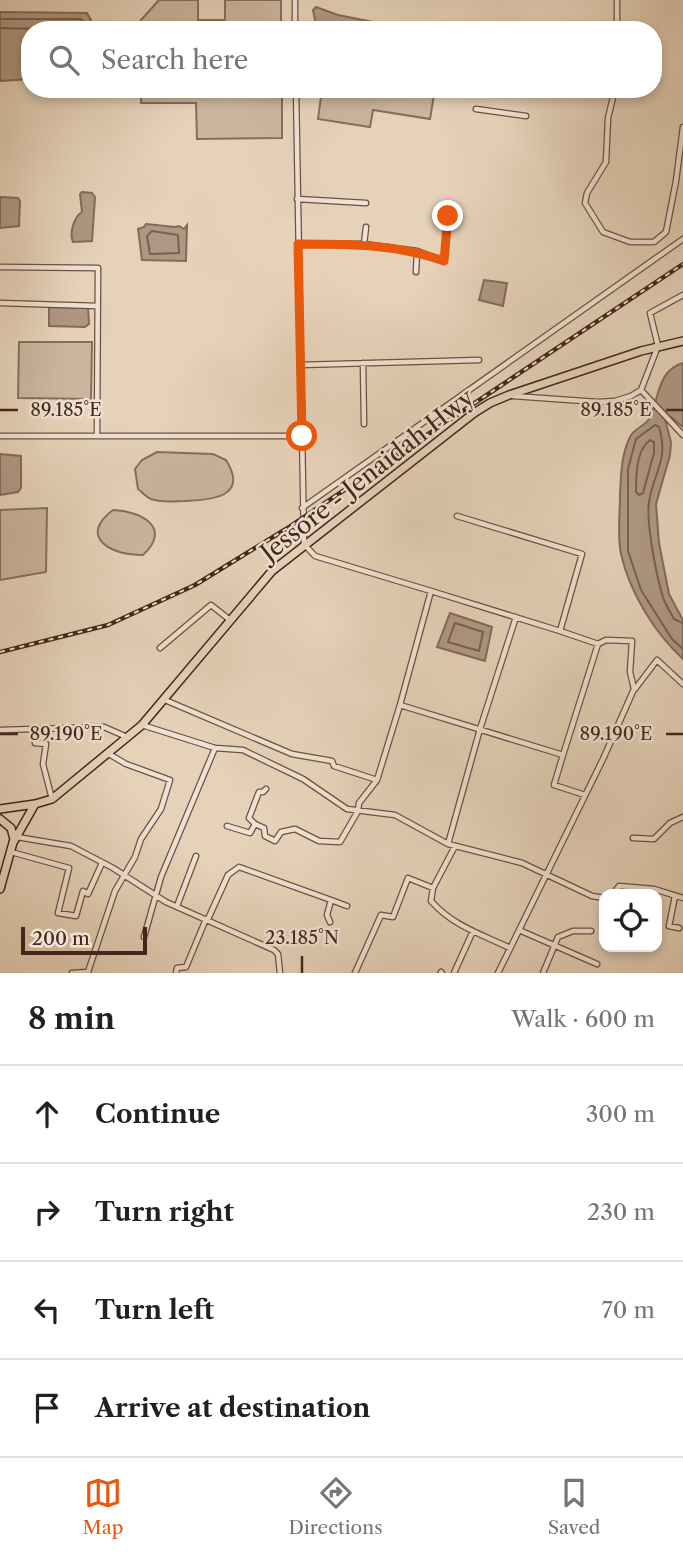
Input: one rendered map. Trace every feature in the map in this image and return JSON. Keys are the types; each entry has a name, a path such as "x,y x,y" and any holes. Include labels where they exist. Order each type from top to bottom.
{"highway":[{"name":"Jessore - Jenaidah Hwy","path":"0,809 51,799 109,754 165,700 272,571 481,408 509,395 658,346 683,341"},
{"path":"0,889 15,839 35,804"},
{"path":"0,818 11,828 15,839"}],"street":[{"path":"295,0 296,21"},
{"path":"617,0 617,21"},
{"path":"296,98 304,544 315,556 598,643 606,640 632,641 630,672 634,690"},
{"path":"613,98 608,118 606,162 587,193 585,203 603,232 630,242 654,242 666,232 683,127"},
{"path":"476,109 526,116"},
{"path":"297,199 366,203"},
{"path":"298,244 364,244 417,251 444,261 448,216 438,211"},
{"path":"364,244 366,227"},
{"path":"302,508 683,239"},
{"path":"416,271 417,251"},
{"path":"0,267 98,268 97,436"},
{"path":"509,395 598,402 622,399 641,390 658,346 650,313 683,295"},
{"path":"0,303 97,306"},
{"path":"300,365 479,360"},
{"path":"363,363 364,424"},
{"path":"641,390 683,435"},
{"path":"0,436 302,436"},
{"path":"457,516 582,554 560,631"},
{"path":"266,789 259,792 249,818 264,828 265,836 275,841 281,832 296,830 319,841 340,842 358,811 359,803 377,780 431,591"},
{"path":"160,648 211,605 230,620"},
{"path":"448,844 480,729 516,617"},
{"path":"585,795 554,785 598,643"},
{"path":"498,973 548,874 634,690 657,660 683,684"},
{"path":"165,700 292,754 332,761 334,766 377,780"},
{"path":"400,705 563,755"},
{"path":"142,725 215,748 243,750 303,779 347,809 395,815 448,844 522,863 599,897"},
{"path":"0,730 104,727 128,737"},
{"path":"36,729 35,743 46,744 43,764 51,799"},
{"path":"144,937 161,877 215,748"},
{"path":"72,973 88,972 122,875 129,868 141,839 161,809 170,780 126,764 109,754"},
{"path":"633,838 654,839 670,823 683,817"},
{"path":"227,827 250,833 255,824"},
{"path":"15,839 71,846 157,896 276,952 280,973"},
{"path":"455,846 433,888 431,901 462,927 510,948"},
{"path":"11,852 69,868 58,913 76,916 83,891 88,894 102,863"},
{"path":"177,906 195,856"},
{"path":"176,973 177,968 186,967 228,874 239,867 346,906"},
{"path":"355,973 380,915 393,917 408,878 433,888"},
{"path":"617,889 619,886 654,889"},
{"path":"662,892 683,898"},
{"path":"675,896 669,926 679,928"},
{"path":"330,922 327,915 331,900"},
{"path":"519,930 597,964"},
{"path":"454,973 473,931"},
{"path":"543,973 559,936 573,931 591,931"}],"shaded area":[{"path":"159,0 198,0 198,20 225,20 225,0 281,0 281,21 141,20"},
{"path":"141,98 282,98 282,138 197,139 196,103 141,103"},
{"path":"321,98 434,98 430,119 373,110 370,127 318,119"},
{"path":"19,342 92,342 91,399 18,398"},
{"path":"157,452 213,454 226,460 232,472 233,482 230,489 224,494 206,499 168,502 149,498 138,489 135,469 142,460"},
{"path":"47,508 46,572 0,580 0,510"},
{"path":"113,510 142,517 154,529 155,536 143,555 110,548 98,536 103,520"}],"water":[{"path":"316,7 369,21 315,21 313,10"},
{"path":"0,12 87,13 91,21 21,21 21,80 0,81"},
{"path":"82,192 92,193 95,197 92,241 73,242 73,226 82,212"},
{"path":"0,197 18,198 20,201 19,226 0,228"},
{"path":"146,224 179,226 184,229 187,225 186,261 142,260 138,229"},
{"path":"484,280 507,283 503,306 479,300"},
{"path":"49,307 88,308 89,324 85,327 49,326"},
{"path":"683,363 683,427 671,417 665,419 671,442 670,455 656,504 659,543 669,594 683,620 683,659 662,637 644,611 625,569 619,532 621,473 627,444 631,434 649,419 663,379 674,367"},
{"path":"0,454 21,456 21,488 18,492 0,495"},
{"path":"450,613 492,627 485,661 437,647"}],"railway":[{"path":"0,652 108,625 195,585 286,529 683,264"}],"route":[{"path":"302,436 298,244 364,244 417,251 444,261 448,216"}]}
